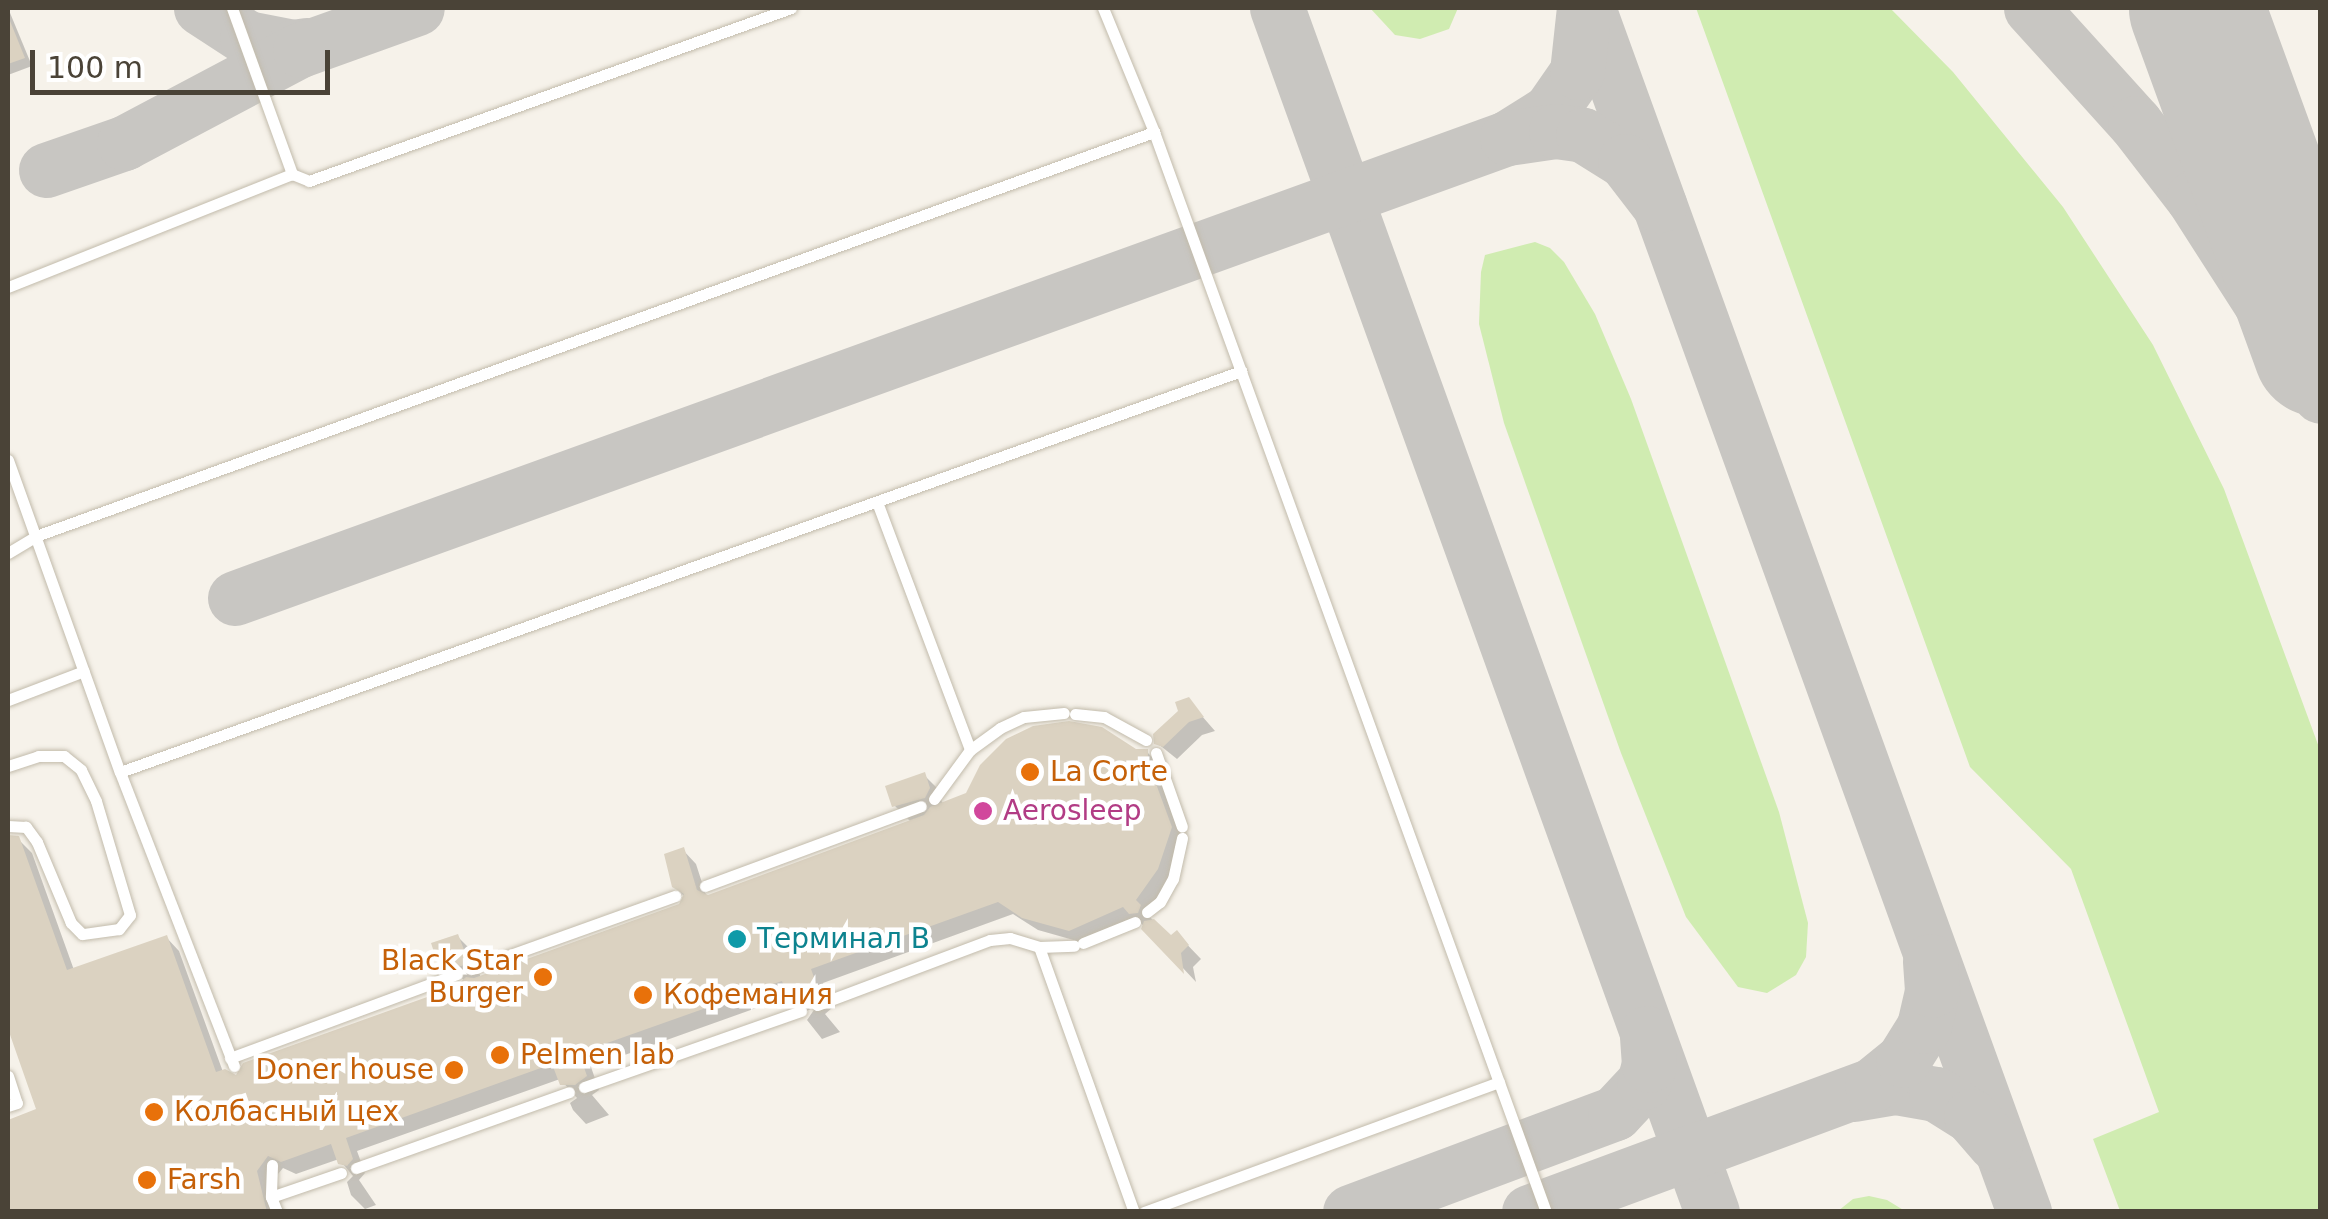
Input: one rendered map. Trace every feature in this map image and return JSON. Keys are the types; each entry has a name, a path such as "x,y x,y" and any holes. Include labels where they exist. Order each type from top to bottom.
{"lane":[{"path":"232,8 292,174"},
{"path":"8,287 292,174 309,180 791,8"},
{"path":"1103,8 1154,132 1546,1212"},
{"path":"8,553 36,536 1154,132"},
{"path":"120,772 1241,372"},
{"path":"8,460 120,772 232,1062 457,974"},
{"path":"878,502 970,750"},
{"path":"8,700 84,672"},
{"path":"934,799 970,750 1024,717 1104,717 1146,740"},
{"path":"1147,912 1160,902 1173,879 1182,833 1156,754"},
{"path":"8,766 38,756 64,756 81,770 96,800 130,916 120,929 82,934 71,923 37,842 26,827 8,826"},
{"path":"704,886 921,806"},
{"path":"471,969 675,896"},
{"path":"817,1005 990,940 1010,938 1039,947 1079,944 1135,922"},
{"path":"1039,947 1134,1212"},
{"path":"584,1087 801,1011"},
{"path":"8,1076 17,1103 8,1106"},
{"path":"1144,1212 1499,1082"},
{"path":"356,1168 569,1092"},
{"path":"272,1166 271,1197 277,1212"},
{"path":"271,1197 341,1173"}],"green space":[{"path":"1370,8 1458,8 1449,29 1420,39 1395,35"},
{"path":"1696,8 1890,8 1953,72 2063,207 2153,345 2224,489 2320,750 2320,1211 2120,1211 2093,1139 2159,1112 2071,869 1970,767"},
{"path":"1535,242 1550,248 1564,262 1595,314 1631,399 1779,812 1808,923 1806,957 1796,975 1767,993 1738,987 1686,917 1621,753 1504,423 1479,324 1481,272 1485,255"},
{"path":"1869,1196 1887,1200 1905,1211 1838,1211 1853,1199"}],"building":[{"path":"8,16 25,58 8,64"},
{"path":"1189,697 1204,717 1189,722 1163,747 1154,744 1153,734 1178,711 1175,702"},
{"name":"Терминал B","path":"1069,721 1102,727 1136,749 1148,749 1148,762 1172,827 1158,869 1136,900 1141,905 1138,913 1129,914 1123,907 1069,931 1022,918 998,902 811,969 820,994 808,1005 796,997 788,1000 782,981 579,1053 587,1076 575,1085 560,1085 552,1064 346,1138 353,1159 347,1166 338,1164 331,1144 281,1162 268,1156 257,1171 267,1212 8,1212 8,1120 36,1109 8,1029 8,835 19,836 67,970 167,935 216,1072 225,1069 236,1075 243,1063 455,987 466,977 474,978 679,904 684,894 672,887 664,854 684,847 697,890 708,895 924,815 930,807 966,793 980,765 1006,739 1033,726"},
{"path":"925,772 930,788 925,798 892,807 885,786"},
{"path":"1154,919 1171,935 1177,930 1189,945 1181,953 1184,974 1141,929 1144,921"},
{"path":"458,934 468,960 462,966 448,967 445,958 437,961 431,943"}],"taxiway":[{"path":"201,8 247,38 293,47 307,45"},
{"path":"46,170 124,143 300,50 417,8"},
{"path":"1277,8 1712,1212"},
{"path":"1507,138 1550,111 1577,72 1584,8"},
{"path":"1588,8 2024,1212"},
{"path":"2031,8 2135,123 2193,198 2320,396"},
{"path":"235,598 1507,138 1556,131 1583,135 1625,161 1659,205"},
{"path":"1529,1212 1872,1085 1903,1060 1924,1026 1932,990 1930,961"},
{"path":"1350,1212 1615,1113 1644,1082 1649,1065 1647,1033"},
{"path":"1854,1094 1895,1087 1936,1094 1971,1116 1995,1144"}],"runway":[{"path":"2196,8 2320,349"}],"place":[{"name":"La Corte","path":"1030,772"},
{"name":"Aerosleep","path":"983,811"},
{"name":"Терминал B","path":"737,939"},
{"name":"Black Star Burger","path":"543,977"},
{"name":"Кофемания","path":"643,995"},
{"name":"Pelmen lab","path":"500,1055"},
{"name":"Doner house","path":"454,1070"},
{"name":"Колбасный цех","path":"154,1112"},
{"name":"Farsh","path":"147,1180"}]}
